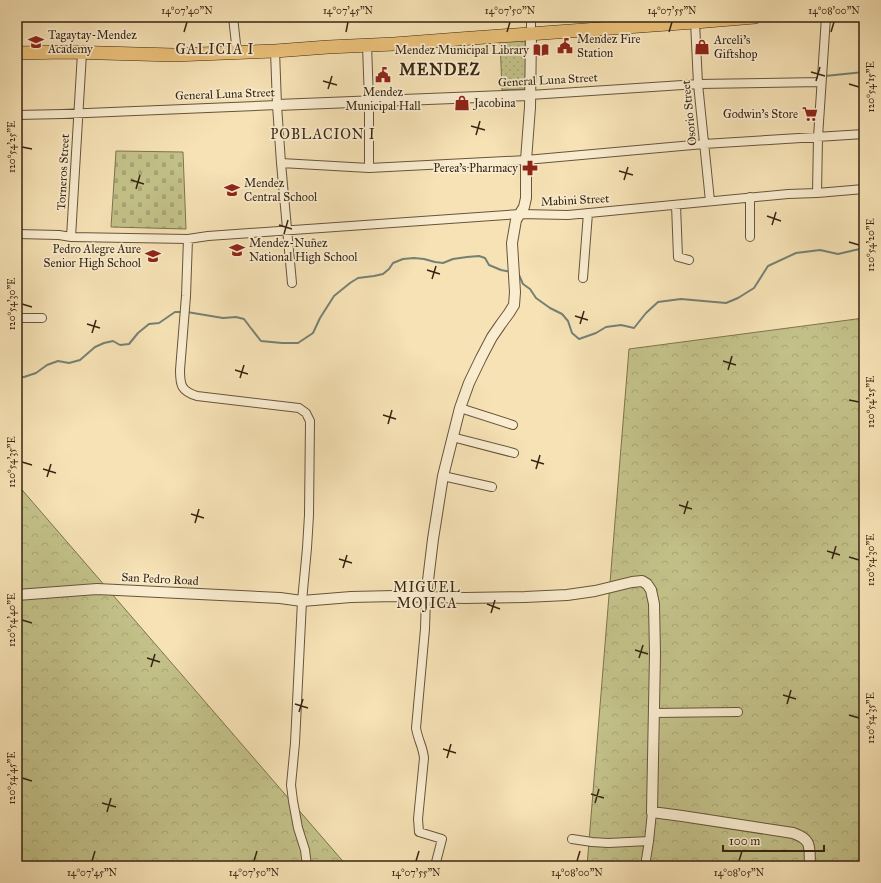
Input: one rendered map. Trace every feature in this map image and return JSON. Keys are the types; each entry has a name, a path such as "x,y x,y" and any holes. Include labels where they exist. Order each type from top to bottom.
{"main road":[{"path":"17,54 66,52 174,55 237,53 394,44 695,20 755,17"}],"street":[{"path":"233,17 237,53"},
{"path":"435,866 442,839 419,832 418,819 424,758 423,749 417,736 416,728 425,629 426,597 443,476 460,408 469,383 492,337 514,305 515,282 512,243 516,220 524,207 526,198 531,17"},
{"path":"817,193 818,137 826,17"},
{"name":"Osorio Street","path":"695,20 698,84 710,201"},
{"path":"367,45 369,168"},
{"path":"276,51 277,106 292,283"},
{"name":"Torneros Street","path":"72,237 82,53"},
{"name":"General Luna Street","path":"17,111 18,115 79,114 530,95 698,84 821,82"},
{"path":"281,163 369,168 526,160 704,144 864,134"},
{"name":"Mabini Street","path":"72,237 188,239 208,236 520,214 568,215 788,194 864,189"},
{"path":"750,198 750,238"},
{"path":"676,205 678,257 689,260"},
{"path":"583,278 588,213"},
{"path":"17,234 59,235 72,237"},
{"path":"188,239 184,329 180,370 182,389 189,394 197,396 299,408 306,413 310,421 309,515 302,601 295,743 291,785 292,801 305,850 307,866"},
{"path":"17,318 42,318"},
{"path":"460,408 513,425"},
{"path":"452,437 514,453"},
{"path":"443,476 492,487"},
{"name":"San Pedro Road","path":"17,595 97,589 280,598 302,601 351,597 395,596 465,598 525,597 567,595 596,591 642,581 647,584 651,590 654,604 654,713"},
{"path":"645,866 652,812 654,713 738,712"},
{"path":"652,812 793,833 806,839 809,845 810,866"},
{"path":"572,840 608,843 649,841"}],"green space":[{"path":"525,39 527,89 502,90 500,40"},
{"path":"116,151 183,152 186,229 111,227"},
{"path":"864,318 864,866 587,866 629,349"},
{"path":"17,484 347,866 17,866"}],"waterway":[{"path":"825,76 864,72"},
{"path":"519,275 523,284 530,289 536,298 562,314 568,321 572,333 579,339 596,333 606,327 621,325 634,328 646,313 658,302 681,299 726,303 738,298 754,288 768,266 796,253 820,250 838,254 864,248"},
{"path":"187,312 223,318 236,317 244,319 261,341 298,343 313,333 320,318 334,296 350,283 358,278 383,274 393,263 403,259 414,258 443,263 453,259 479,256 485,258 489,265 511,272"},
{"path":"17,377 24,377 36,373 47,365 58,361 69,363 80,360 95,347 104,343 113,341 120,345 129,344 138,333 149,324 159,323 175,312 182,312"}],"place":[{"name":"Tagaytay-Mendez Academy","path":"36,42"},
{"name":"Mendez Fire Station","path":"565,46"},
{"name":"Arceli's Giftshop","path":"702,47"},
{"name":"Mendez Municipal Library","path":"541,50"},
{"name":"Mendez Municipal Hall","path":"383,75"},
{"name":"Jacobina","path":"462,103"},
{"name":"Godwin's Store","path":"810,114"},
{"name":"Perea's Pharmacy","path":"530,168"},
{"name":"Mendez Central School","path":"232,190"},
{"name":"Mendez-Nuñez National High School","path":"237,250"},
{"name":"Pedro Alegre Aure Senior High School","path":"153,256"}],"district":[{"name":"GALICIA I","path":"215,49"},
{"name":"MENDEZ","path":"440,69"},
{"name":"POBLACION I","path":"323,134"},
{"name":"MIGUEL MOJICA","path":"427,596"}]}
